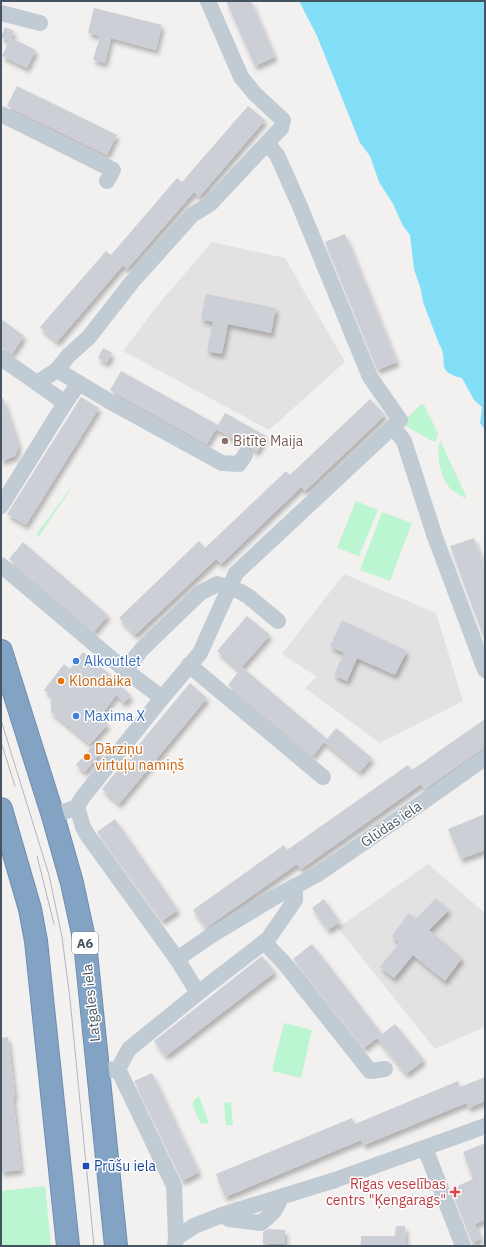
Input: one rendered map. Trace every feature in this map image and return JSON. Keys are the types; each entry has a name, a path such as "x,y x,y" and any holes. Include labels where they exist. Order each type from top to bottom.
{"highway":[{"name":"Latgales iela","path":"1,651 53,816 72,882 85,943 108,1071 116,1246"},
{"path":"1,809 28,902 36,941 68,1246"}],"street":[{"path":"37,383 57,370 68,356 89,337 132,282 192,215 210,204 281,128 283,120 255,94 241,77 208,1"},
{"path":"1,13 40,22"},
{"path":"1,114 113,170 108,182"},
{"path":"53,816 77,807 82,798 200,653 236,573 400,420 370,377 277,155 267,143"},
{"path":"1,358 65,403"},
{"path":"57,370 222,463 239,464 245,455"},
{"path":"1,506 79,383"},
{"path":"393,427 404,441 433,530 485,670"},
{"path":"1,565 125,670 162,698"},
{"path":"125,670 142,649 200,593 217,584 239,591 248,596 278,621"},
{"path":"189,665 323,777"},
{"name":"Glūdas iela","path":"177,959 212,935 318,874 485,758"},
{"path":"77,807 83,827 88,836 177,959 198,993"},
{"path":"175,1242 174,1186 108,1071 129,1049 268,939 295,900 295,886"},
{"path":"264,942 284,964 370,1071 385,1069"},
{"path":"175,1242 194,1226 222,1215 335,1180 485,1126"},
{"path":"425,1148 463,1246"}],"shaded area":[{"path":"212,242 285,258 345,362 269,430 123,351 157,306"},
{"path":"344,574 436,613 463,701 380,743 305,688 317,677 282,654"},
{"path":"428,864 485,913 485,1027 435,1049 338,928"}],"green space":[{"path":"421,404 424,405 438,433 436,441 432,441 404,425 404,422"},
{"path":"440,440 466,496 465,498 451,489 444,479 438,452"},
{"path":"69,490 39,536 36,535"},
{"path":"356,501 378,510 359,556 337,548"},
{"path":"382,512 412,523 390,581 360,570"},
{"path":"284,1023 312,1030 301,1078 272,1071"},
{"path":"199,1096 209,1123 201,1124 192,1105 195,1099"},
{"path":"231,1102 233,1125 226,1125 224,1103"},
{"path":"45,1186 51,1246 1,1246 1,1191"}],"water":[{"path":"299,1 485,1 485,430 480,423 482,407 474,400 462,378 453,375 445,369 442,350 423,302 421,290 414,269 410,235 403,226 393,204 379,182 370,156 360,143 317,36"}],"building":[{"path":"226,1 251,1 275,57 255,66"},
{"path":"94,8 162,25 156,50 111,38 105,63 93,60 100,36 88,33"},
{"path":"5,27 14,31 11,38 36,50 27,68 2,56 9,41 1,37"},
{"path":"17,86 117,135 107,155 7,106"},
{"path":"248,106 265,120 199,197 194,192 127,269 123,265 57,342 40,327 106,251 111,255 177,178 182,182"},
{"path":"345,234 397,362 377,370 325,242"},
{"path":"206,294 276,308 271,333 228,324 222,354 207,351 213,322 201,319"},
{"path":"1,319 24,336 12,354 1,347"},
{"path":"103,348 112,353 107,363 98,358"},
{"path":"121,371 218,425 225,413 266,436 257,452 216,429 207,444 110,390"},
{"path":"81,397 99,408 26,525 7,514"},
{"path":"1,398 3,398 19,446 15,456 1,461"},
{"path":"370,399 385,415 305,491 301,487 221,564 216,559 135,635 119,618 199,541 205,548 286,471 290,475"},
{"path":"474,538 485,569 485,638 450,546"},
{"path":"23,542 108,615 94,632 9,559"},
{"path":"247,616 270,635 239,670 217,651"},
{"path":"342,620 407,651 395,675 357,658 347,681 334,675 344,653 330,646"},
{"path":"83,652 107,672 131,696 124,703 116,695 100,717 108,724 90,744 51,712 51,695 44,690 64,664 70,669"},
{"path":"242,667 327,739 336,728 372,758 360,772 324,742 313,756 228,685"},
{"path":"190,683 207,698 119,804 102,789"},
{"path":"485,719 485,747 425,789 421,784 301,869 297,864 206,928 193,910 284,845 287,850 408,765 412,770"},
{"path":"93,745 101,752 85,772 76,765"},
{"path":"485,814 485,850 461,859 448,829"},
{"path":"115,819 178,910 162,921 97,832"},
{"path":"436,898 449,910 429,930 462,958 445,981 413,955 394,978 380,967 399,943 392,936 409,913 416,919"},
{"path":"324,899 340,922 328,930 312,908"},
{"path":"312,944 382,1034 395,1024 424,1060 406,1074 377,1038 364,1048 293,959"},
{"path":"262,956 275,972 166,1056 154,1041"},
{"path":"8,1037 21,1170 1,1172 1,1038"},
{"path":"152,1073 199,1172 182,1181 134,1081"},
{"path":"485,1077 485,1101 469,1108 466,1103 364,1145 361,1140 225,1197 216,1174 352,1118 355,1124 458,1081 460,1087"},
{"name":"Rīgas veselības centrs \"Ķengarags\"","path":"485,1143 485,1220 475,1224 481,1239 472,1243 451,1189 473,1179 463,1152"},
{"path":"396,1226 405,1226 406,1246 361,1246 361,1236 395,1236"},
{"path":"268,1229 285,1230 285,1244 263,1244 263,1232"}],"tram line":[{"path":"1,720 49,875 62,937 70,999 94,1246"},
{"path":"1,742 15,786"},
{"path":"37,856 54,924"}],"place":[{"name":"Bitīte Maija","path":"225,441"},
{"name":"Alkoutlet","path":"76,661"},
{"name":"Klondaika","path":"61,681"},
{"name":"Maxima X","path":"76,716"},
{"name":"Dārziņu virtuļu namiņš","path":"87,757"},
{"name":"Prūšu iela","path":"86,1166"},
{"name":"Rīgas veselības centrs \"Ķengarags\"","path":"455,1192"}]}
